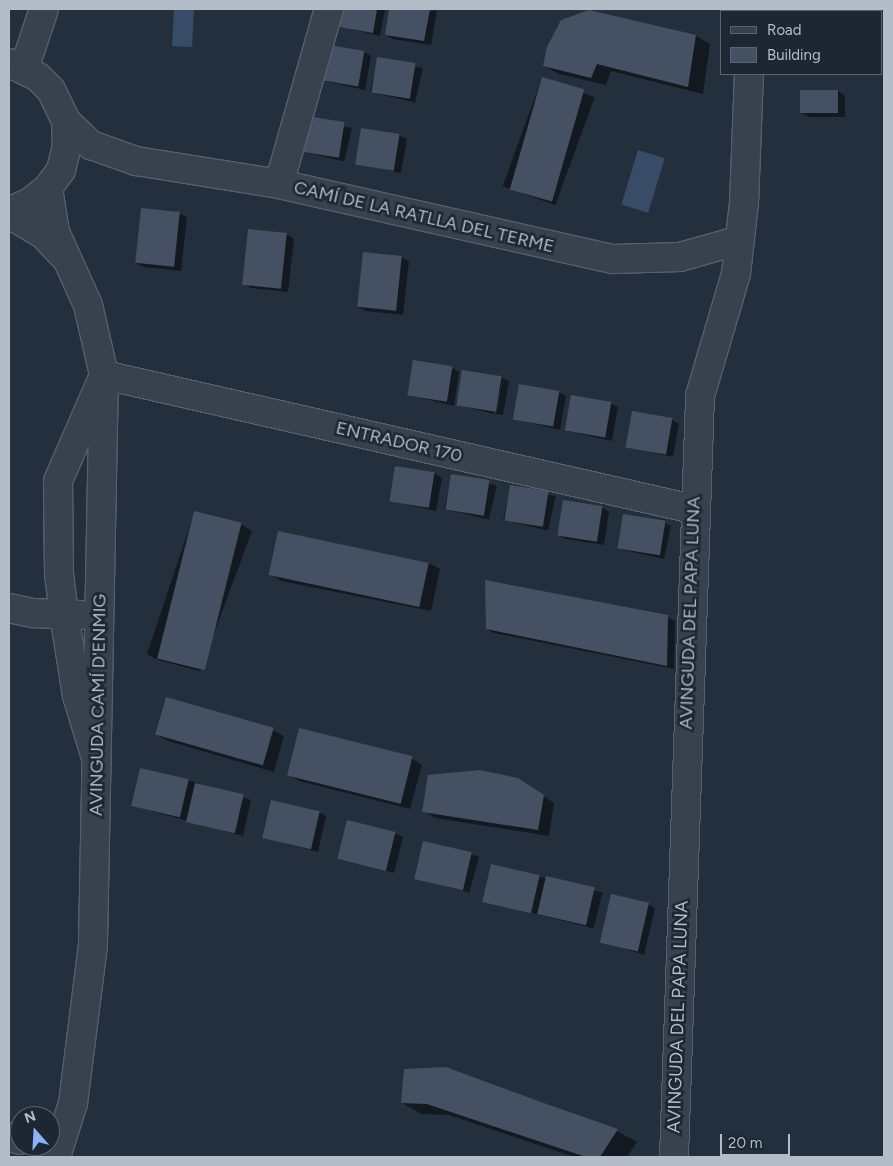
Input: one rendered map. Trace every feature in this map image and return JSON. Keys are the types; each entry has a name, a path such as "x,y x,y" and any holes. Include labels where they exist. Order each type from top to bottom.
{"street":[{"path":"44,9 16,66 51,90 66,121 68,146 55,179"},
{"path":"279,184 329,9"},
{"name":"AVINGUDA DEL PAPA LUNA","path":"674,1157 693,508 700,396 736,274 740,240 749,75"},
{"name":"CAMÍ DE LA RATLLA DEL TERME","path":"66,121 91,145 108,154 279,184 613,259 680,257 740,240"},
{"name":"CAMÍ DE LA RATLLA DEL TERME","path":"9,212 29,204 71,162 108,154"},
{"name":"AVINGUDA CAMÍ D'ENMIG","path":"55,179 50,210 65,257 88,306 104,375 93,945 73,1102 60,1137"},
{"name":"AVINGUDA CAMÍ D'ENMIG","path":"9,212 44,235 65,257"},
{"path":"96,758 77,696 64,614 59,574 58,481 104,375"},
{"name":"ENTRADOR 170","path":"104,375 693,508"},
{"path":"9,608 99,616"}],"water":[{"path":"174,9 194,10 192,47 172,46"},
{"path":"638,150 665,158 648,213 621,205"}],"building":[{"path":"336,9 377,9 373,33 334,26"},
{"path":"389,9 430,9 424,41 385,35"},
{"path":"589,10 696,35 688,87 597,64 591,78 543,66 547,47 561,20"},
{"path":"324,44 364,51 358,87 318,79"},
{"path":"377,57 416,63 410,99 371,93"},
{"path":"542,77 584,89 552,202 510,189"},
{"path":"800,90 838,90 838,113 800,113"},
{"path":"306,116 345,122 339,158 300,152"},
{"path":"361,128 400,134 394,171 355,165"},
{"path":"141,208 180,212 174,267 135,263"},
{"path":"248,229 287,233 281,289 242,285"},
{"path":"363,252 402,256 396,311 357,307"},
{"path":"413,360 453,366 447,402 407,396"},
{"path":"462,370 502,376 496,412 456,406"},
{"path":"519,384 559,391 553,427 513,419"},
{"path":"571,395 611,402 605,438 565,430"},
{"path":"632,411 672,418 666,455 626,447"},
{"path":"395,466 435,472 429,508 389,502"},
{"path":"451,474 490,480 484,516 445,510"},
{"path":"510,485 549,491 543,527 504,521"},
{"path":"563,500 603,506 597,542 557,536"},
{"path":"194,511 242,523 205,670 157,658"},
{"path":"623,514 665,521 660,555 618,549"},
{"path":"278,531 429,563 419,607 269,575"},
{"path":"485,580 668,615 667,666 486,629"},
{"path":"166,697 274,728 263,765 155,734"},
{"path":"299,728 413,756 401,804 287,776"},
{"path":"140,768 189,779 180,817 131,806"},
{"path":"479,770 518,778 544,795 538,830 422,812 428,775"},
{"path":"195,783 244,794 235,833 186,822"},
{"path":"271,800 320,811 311,849 262,838"},
{"path":"347,820 396,832 386,871 337,859"},
{"path":"423,841 472,852 463,890 414,879"},
{"path":"491,864 540,875 531,913 482,902"},
{"path":"546,876 595,887 586,925 537,914"},
{"path":"611,894 649,903 638,951 600,943"},
{"path":"446,1067 618,1129 600,1157 586,1157 427,1104 401,1103 404,1069"}]}
